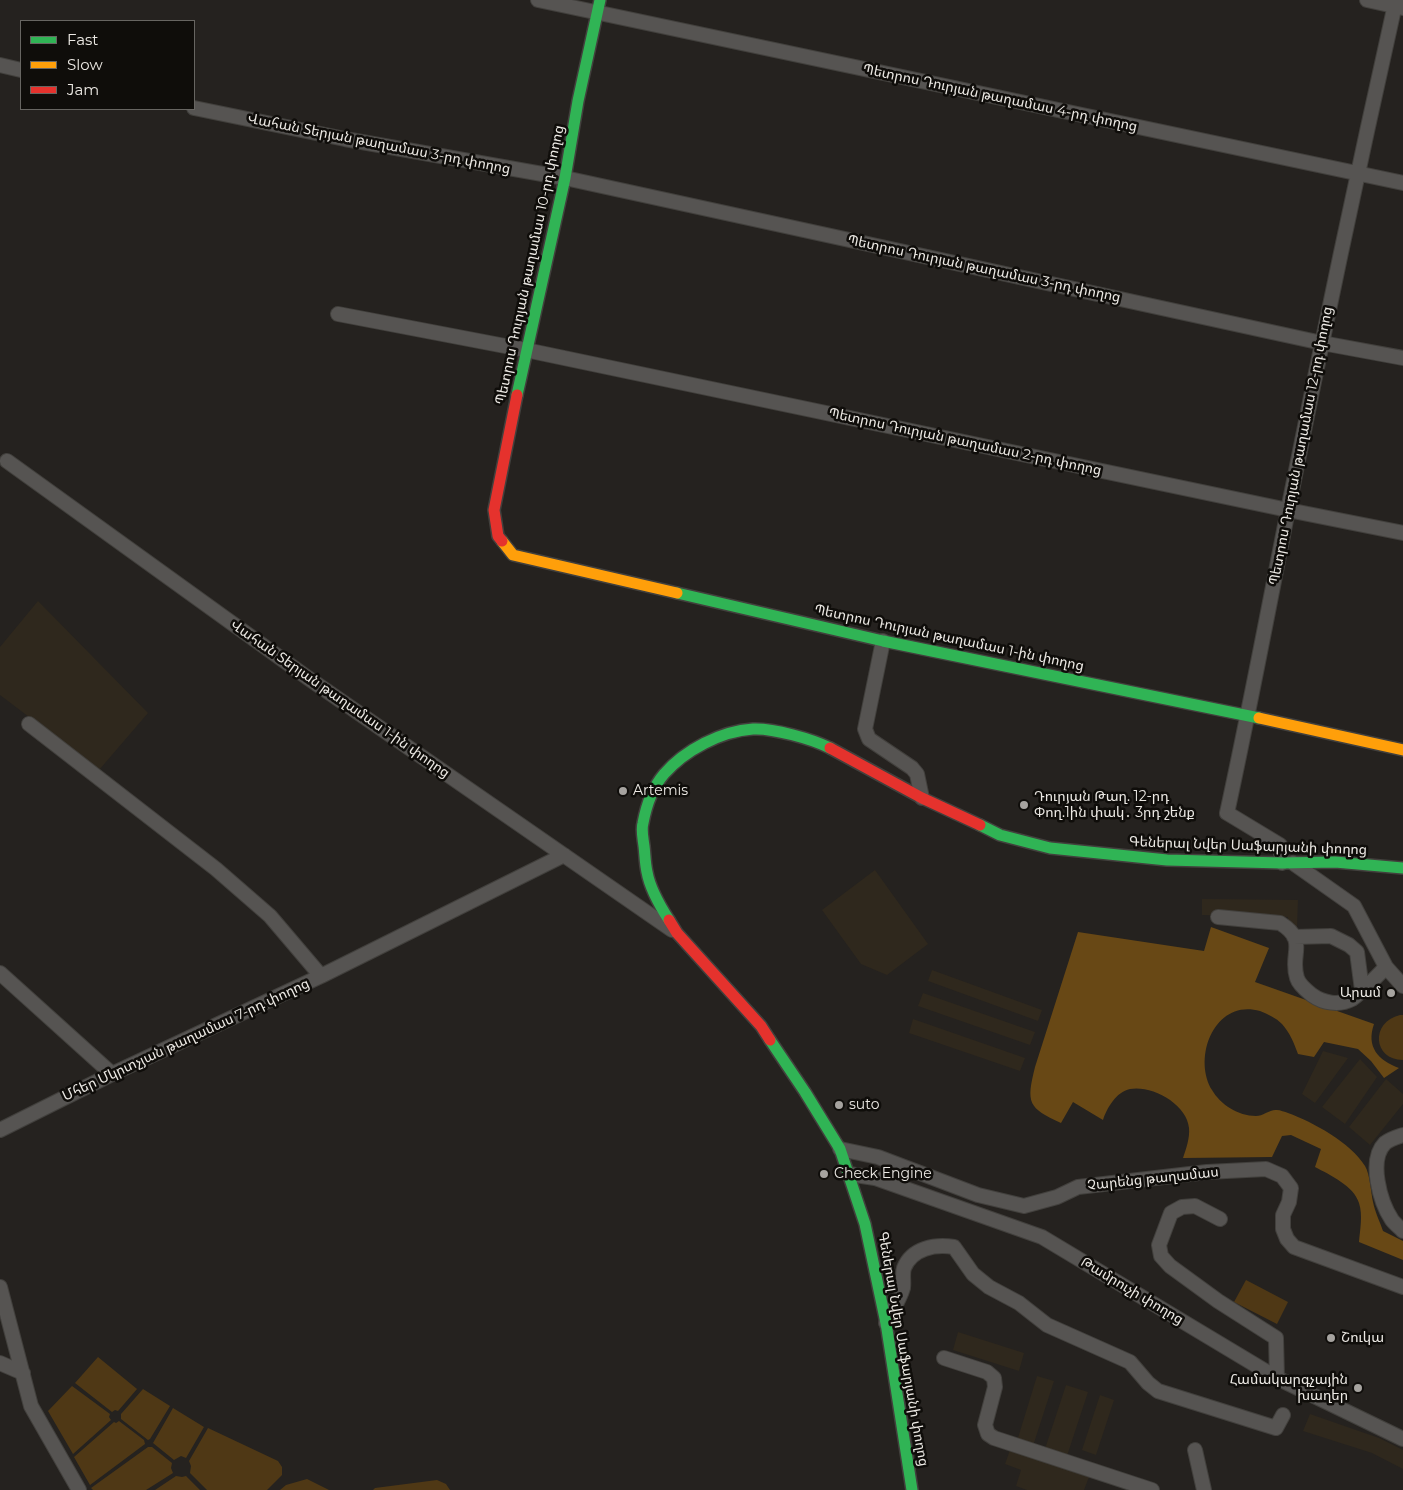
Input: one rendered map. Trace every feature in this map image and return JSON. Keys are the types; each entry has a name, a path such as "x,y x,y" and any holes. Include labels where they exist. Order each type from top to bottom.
{"main road":[{"name":"Պետրոս Դուրյան թաղամաս 10-րդ փողոց","path":"498,536 494,510 526,350 565,178 578,102 598,7"},
{"name":"Պետրոս Դուրյան թաղամաս 1-ին փողոց","path":"498,536 513,555 883,641 1403,750"},
{"name":"Գեներալ Նվեր Սաֆարյանի փողոց","path":"912,1490 886,1324 865,1224 840,1149 805,1092 760,1026 677,933 660,906 647,873 642,825 649,800 663,775 676,762 701,744 722,735 754,729 786,733 824,745 922,798 1000,835 1050,848 1167,860 1288,863 1335,862 1403,868"}],"street":[{"name":"Պետրոս Դուրյան թաղամաս 4-րդ փողոց","path":"538,0 598,7 1403,184"},
{"path":"1367,0 1398,4"},
{"name":"Պետրոս Դուրյան թաղամաս 12-րդ փողոց","path":"1288,863 1280,845 1227,813 1357,174 1398,4"},
{"path":"0,65 20,70"},
{"name":"Վահան Տերյան թաղամաս 3-րդ փողոց","path":"195,108 345,139 565,178"},
{"name":"Պետրոս Դուրյան թաղամաս 3-րդ փողոց","path":"565,178 1322,343 1403,358"},
{"name":"Պետրոս Դուրյան թաղամաս 2-րդ փողոց","path":"338,314 526,350 1403,533"},
{"name":"Վահան Տերյան թաղամաս 1-ին փողոց","path":"7,461 308,678 677,933"},
{"path":"883,641 865,729 869,738 912,768 917,774 922,798"},
{"name":"Մհեր Մկրտչյան թաղամաս 7-րդ փողոց","path":"0,1130 112,1074 321,976 270,916 216,868 29,724"},
{"path":"321,976 564,855"},
{"path":"1288,863 1354,906 1386,967 1403,986"},
{"path":"1218,917 1280,923 1288,928 1296,941 1296,976 1299,983 1314,996 1331,1004 1352,999 1386,967"},
{"path":"1294,937 1331,936 1349,945 1357,952 1362,990"},
{"path":"0,973 112,1074"},
{"path":"1403,1135 1387,1141 1378,1156 1377,1171 1386,1209 1393,1222 1403,1231"},
{"name":"Չարենց թաղամաս","path":"840,1149 878,1157 978,1195 1024,1206 1056,1197 1078,1187 1207,1172 1266,1169 1282,1176 1291,1188 1289,1202 1283,1214 1283,1229 1287,1239 1294,1247 1403,1287"},
{"name":"Թամրուչի փողոց","path":"849,1174 875,1178 1042,1237 1277,1378 1403,1438"},
{"path":"1220,1218 1195,1206 1182,1207 1171,1213 1159,1245 1161,1256 1170,1266 1218,1301 1276,1338 1277,1378"},
{"path":"886,1324 903,1288 904,1269 911,1256 921,1250 942,1245 954,1247 973,1274 989,1287 1019,1303 1047,1325 1130,1362 1148,1383 1158,1391 1276,1428 1283,1415"},
{"path":"0,1287 32,1406 79,1490"},
{"path":"944,1358 988,1372 994,1378 995,1387 985,1425 988,1434 1003,1441 1152,1490"},
{"path":"0,1363 23,1373"},
{"path":"1195,1450 1204,1490"}],"shaded area":[{"path":"38,601 148,713 99,770 0,695 0,647"},
{"path":"875,870 928,944 887,975 861,964 822,910"},
{"path":"1202,899 1298,900 1297,928 1288,928 1288,917 1202,915"},
{"path":"1211,927 1269,948 1255,982 1374,1024 1372,1039 1376,1052 1385,1061 1399,1068 1384,1078 1371,1061 1358,1049 1324,1042 1314,1057 1298,1054 1290,1035 1280,1022 1260,1011 1244,1009 1231,1013 1220,1022 1212,1033 1207,1047 1206,1077 1215,1095 1236,1111 1256,1116 1278,1110 1320,1128 1351,1149 1367,1169 1374,1206 1383,1231 1403,1241 1403,1260 1359,1242 1361,1212 1356,1197 1347,1186 1315,1167 1321,1149 1291,1135 1282,1136 1272,1157 1183,1158 1189,1136 1187,1119 1175,1104 1158,1093 1148,1090 1130,1089 1120,1093 1113,1101 1103,1120 1073,1102 1061,1123 1042,1113 1032,1103 1031,1089 1035,1067 1078,932 1204,951"},
{"path":"932,970 1042,1010 1038,1021 928,981"},
{"path":"923,993 1035,1032 1030,1045 918,1006"},
{"path":"1403,1015 1403,1060 1386,1054 1381,1048 1379,1040 1380,1032 1384,1025 1390,1019"},
{"path":"913,1019 1025,1058 1020,1071 909,1033"},
{"path":"1323,1051 1348,1058 1315,1103 1302,1094"},
{"path":"1360,1059 1377,1077 1345,1124 1322,1107"},
{"path":"1386,1079 1403,1094 1403,1104 1370,1145 1349,1127"},
{"path":"1246,1280 1288,1302 1277,1324 1234,1302"},
{"path":"958,1332 1024,1353 1019,1371 953,1350"},
{"path":"98,1357 137,1389 118,1411 112,1412 75,1383"},
{"path":"1037,1376 1054,1381 1033,1446 1017,1441"},
{"path":"1066,1385 1088,1392 1067,1456 1045,1449"},
{"path":"72,1386 110,1414 111,1420 73,1454 48,1411"},
{"path":"143,1389 170,1406 148,1440 121,1419 121,1414"},
{"path":"1100,1395 1114,1400 1096,1455 1082,1450"},
{"path":"173,1408 204,1427 186,1458 181,1456 174,1460 153,1443"},
{"path":"1310,1414 1379,1438 1403,1450 1403,1469 1372,1453 1303,1431"},
{"path":"119,1421 144,1440 145,1444 90,1485 74,1457 114,1422"},
{"path":"208,1428 278,1461 282,1467 282,1475 267,1490 207,1490 190,1473 191,1466 189,1461"},
{"path":"148,1447 152,1447 172,1463 173,1473 146,1490 93,1490 91,1488"},
{"path":"1010,1450 1089,1477 1084,1490 1027,1490 1016,1486 1021,1470 1005,1464"},
{"path":"176,1476 186,1476 200,1490 155,1490"},
{"path":"307,1479 329,1490 280,1490 286,1485"},
{"path":"437,1480 446,1484 450,1490 373,1490 375,1488"}],"traffic: fast":[{"path":"517,395 565,178 578,101 600,0"},
{"path":"677,593 883,641 1259,718"},
{"path":"669,920 650,885 642,831 650,797 664,774 682,757 704,743 729,734 753,729 781,732 830,748"},
{"path":"980,825 1000,835 1050,848 1167,860 1282,863 1335,862 1403,868"},
{"path":"770,1040 840,1149 865,1224 886,1323 912,1490"}],"traffic: slow":[{"path":"502,541 513,555 677,593"},
{"path":"1259,718 1403,750"}],"traffic: jam":[{"path":"502,541 498,536 494,510 517,395"},
{"path":"830,748 922,798 980,825"},
{"path":"669,920 677,933 761,1026 770,1040"}],"place":[{"name":"Artemis","path":"623,791"},
{"name":"Դուրյան Թաղ. 12-րդ Փող.1ին փակ․ 3րդ շենք","path":"1024,805"},
{"name":"Արամ","path":"1391,993"},
{"name":"suto","path":"839,1105"},
{"name":"Check Engine","path":"824,1174"},
{"name":"Շուկա","path":"1331,1338"},
{"name":"Համակարգչային խաղեր","path":"1358,1388"}]}
